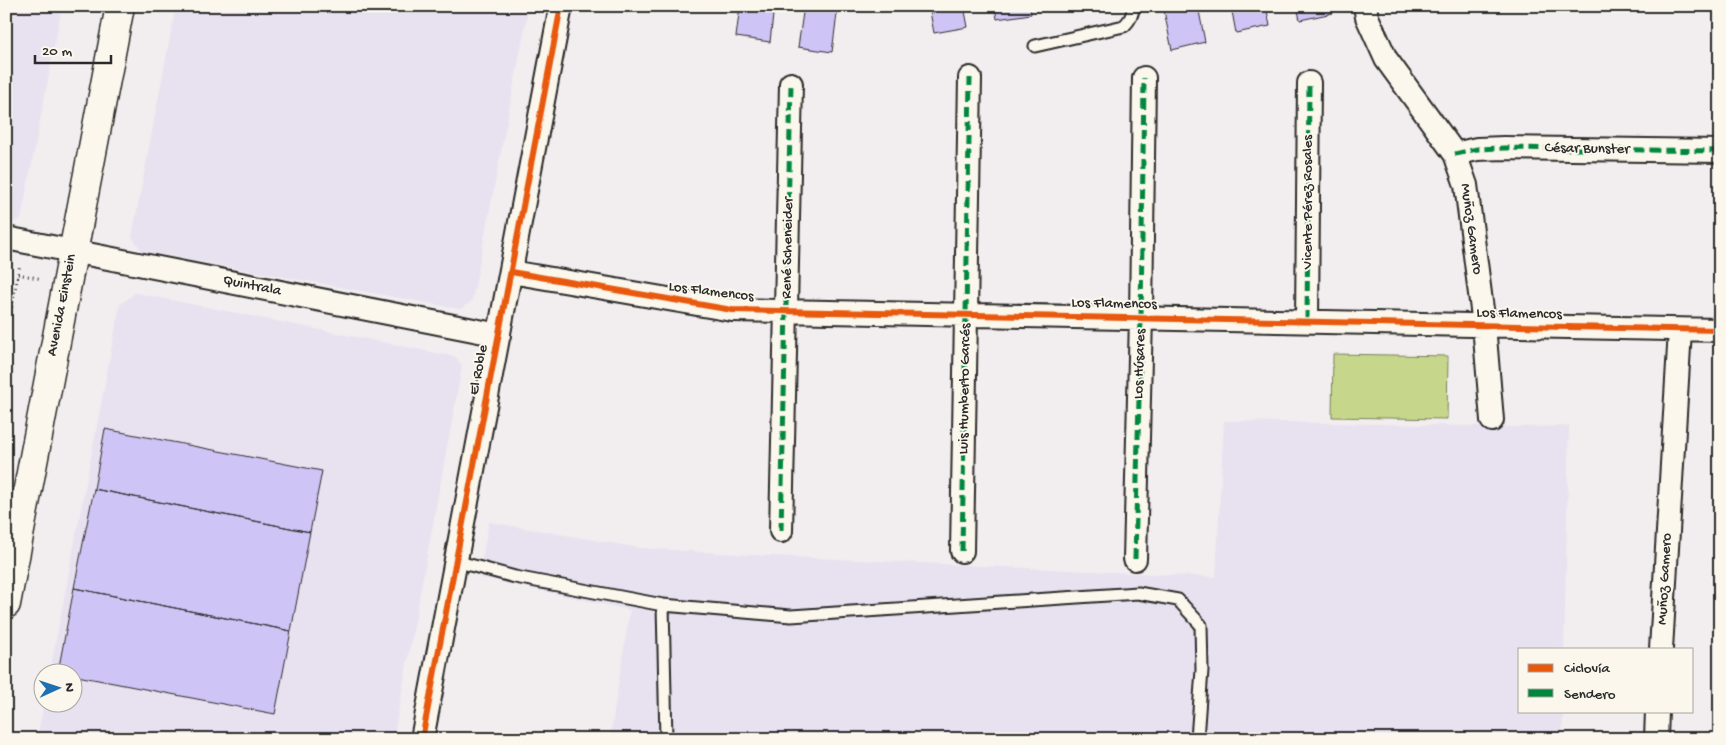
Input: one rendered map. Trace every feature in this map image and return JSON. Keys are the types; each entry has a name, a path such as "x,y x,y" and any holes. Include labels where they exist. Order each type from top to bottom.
{"main road":[{"name":"Avenida Einstein","path":"6,604 120,6"}],"street":[{"name":"El Roble","path":"422,739 561,6"},
{"name":"Muñoz Gamero","path":"1365,6 1367,18 1386,59 1456,154 1466,185 1484,325 1492,420"},
{"name":"Luis Humberto Garcés","path":"962,551 970,78"},
{"name":"Los Húsares","path":"1134,559 1141,317 1144,78"},
{"name":"Vicente Pérez Rosales","path":"1307,321 1309,83"},
{"name":"René Scheneider","path":"781,531 791,84"},
{"name":"César Bunster","path":"1456,154 1477,149 1504,148 1720,151"},
{"name":"Quintrala","path":"15,239 498,335"},
{"name":"Los Flamencos","path":"511,272 732,310 1720,330"},
{"name":"Muñoz Gamero","path":"1661,648 1680,330"},
{"path":"1656,739 1658,712"}],"lane":[{"path":"1035,46 1124,26 1129,21 1133,6"},
{"path":"455,561 515,578 663,605 791,616 1138,593 1178,600 1201,625 1202,670 1197,739"},
{"path":"663,605 666,739"}],"path":[{"path":"6,337 15,239"}],"shaded area":[{"path":"6,6 62,6 21,219 9,224 6,223"},
{"path":"176,6 529,6 472,301 460,309 142,251 132,237"},
{"path":"135,293 456,357 462,366 393,739 37,739 42,712 82,712 82,662 52,662 120,305"},
{"path":"1224,421 1520,427 1569,426 1564,648 1518,648 1518,712 1563,712 1562,739 610,739 630,610 479,577 489,522 640,548 1216,577"}],"green space":[{"path":"1333,354 1448,356 1447,419 1332,417"}],"building":[{"path":"740,6 774,6 770,42 736,37"},
{"path":"804,6 838,6 832,52 798,47"},
{"path":"929,6 964,6 968,27 934,33"},
{"path":"995,6 1030,6 1031,14 997,19"},
{"path":"1163,6 1198,6 1205,42 1172,50"},
{"path":"1231,6 1266,6 1270,26 1236,33"},
{"path":"1297,6 1332,6 1333,13 1300,20"},
{"path":"6,272 11,278 6,304"},
{"path":"105,429 322,471 310,532 94,489"},
{"path":"94,489 310,532 291,631 74,588"},
{"path":"74,588 291,631 275,714 82,677 82,662 60,662"}],"marked path":[{"path":"962,551 970,78"},
{"path":"1135,559 1144,78"},
{"path":"1307,321 1309,83"},
{"path":"781,531 791,84"},
{"path":"1455,154 1477,149 1504,148 1720,151"}],"cycle path":[{"path":"422,739 561,6"},
{"path":"511,272 732,310 1720,330"}]}
